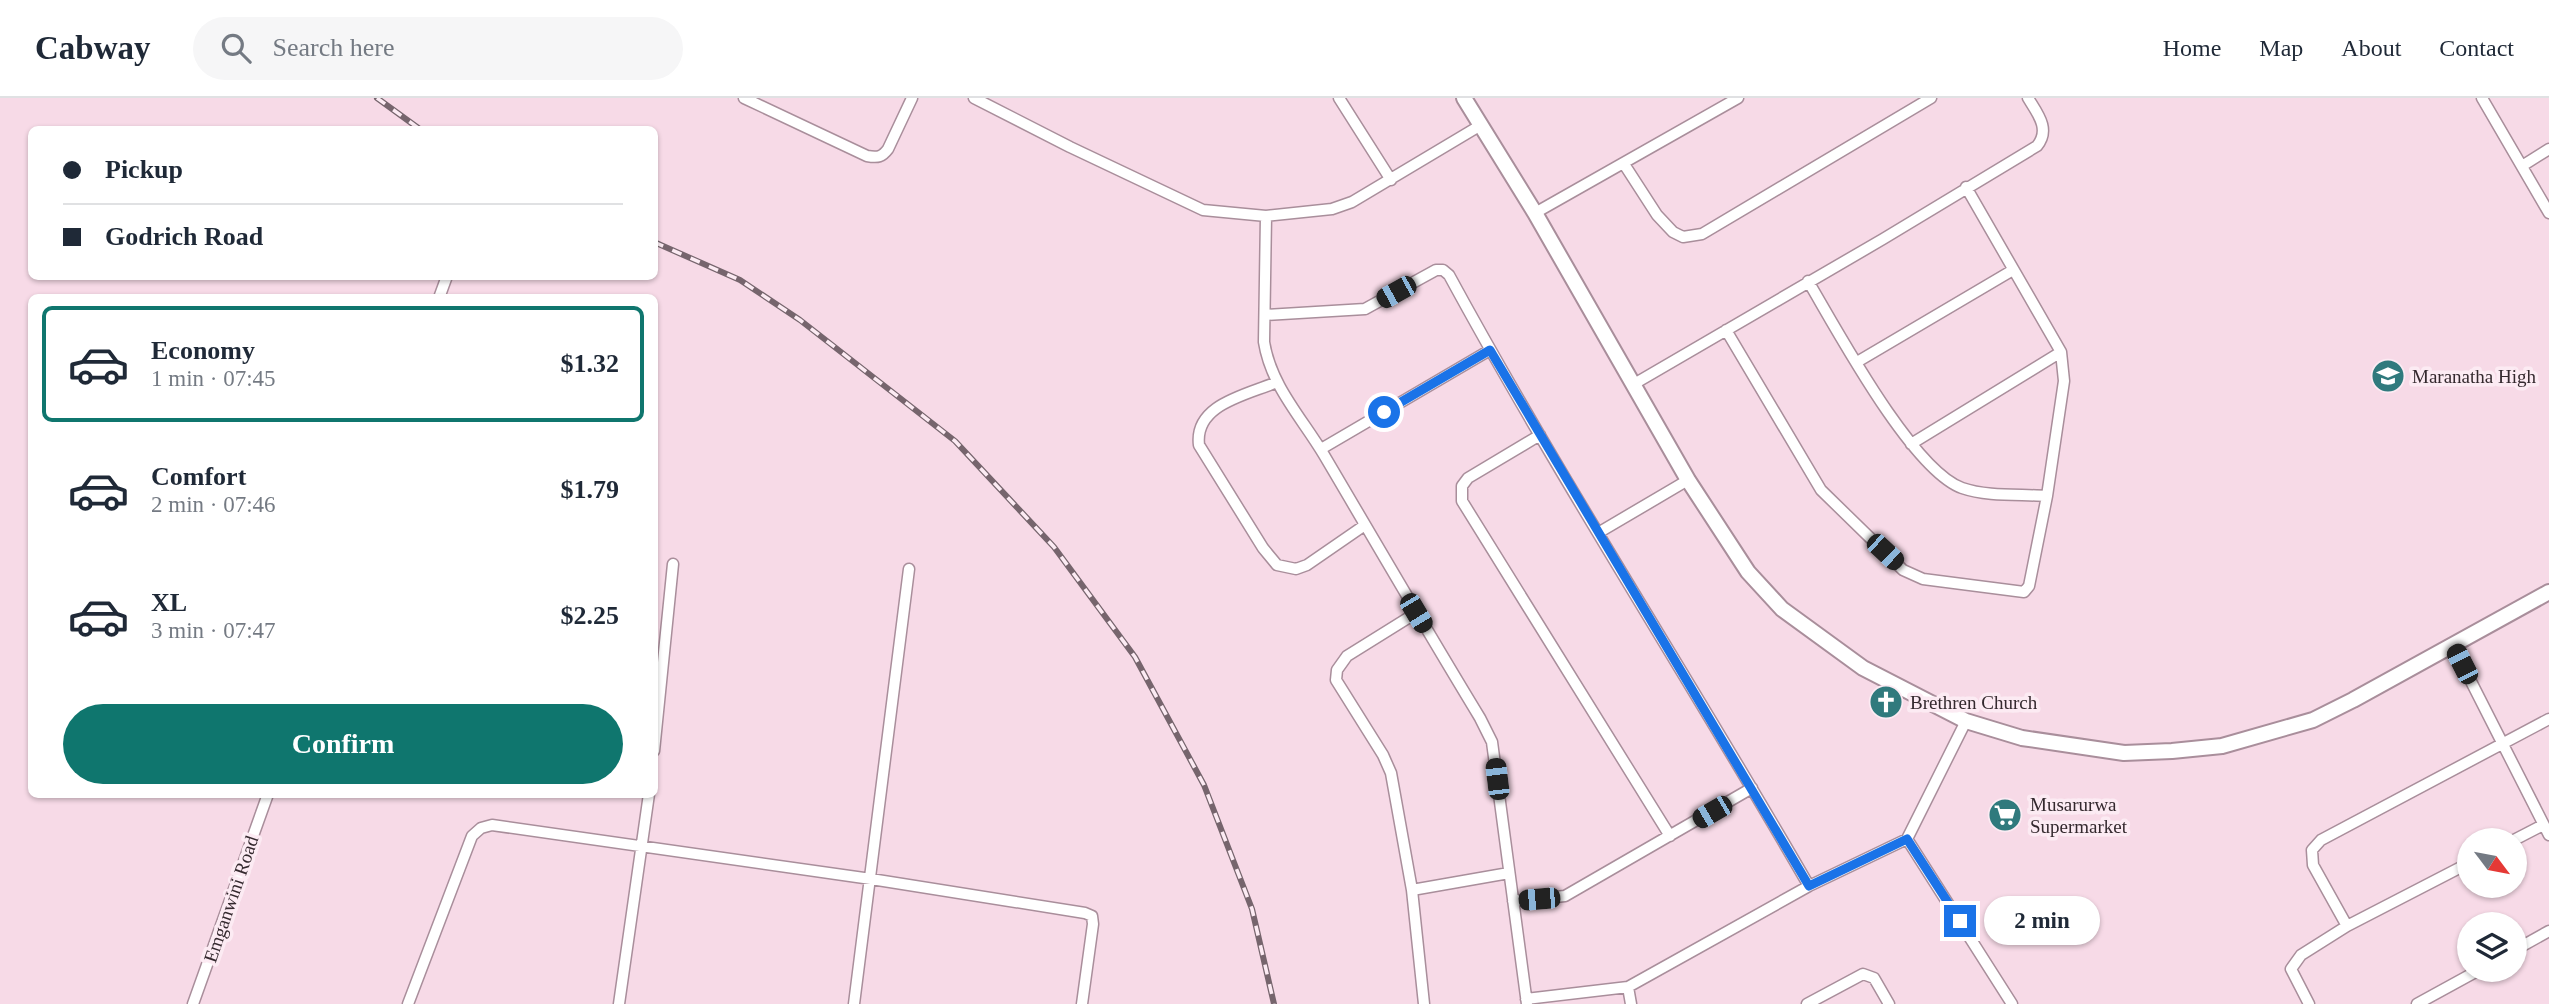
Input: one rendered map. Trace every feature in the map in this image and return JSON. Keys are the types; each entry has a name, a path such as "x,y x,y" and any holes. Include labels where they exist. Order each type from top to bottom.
{"street":[{"path":"744,98 867,156 877,158 883,156 888,149 912,98"},
{"path":"974,98 1203,210 1266,216 1332,209 1352,202 1481,125"},
{"path":"1339,98 1391,180"},
{"path":"1464,98 1535,213 1688,480 1748,572 1782,609 1863,668 1966,721 2022,738 2124,753 2222,746 2313,720 2353,701 2549,592"},
{"path":"1535,213 1738,98"},
{"path":"1625,164 1665,224 1684,237 1702,234 1931,98"},
{"path":"1634,384 2037,146 2042,140 2044,125 2028,98"},
{"path":"2482,98 2549,213"},
{"path":"2522,166 2549,149"},
{"path":"1726,330 1821,490 1909,574 1923,579 2024,592 2029,586 2047,496 2064,381 2061,352 1966,187"},
{"path":"1266,216 1264,342 1267,362 1277,383 1321,449 1492,742 1527,1001 1628,987 1809,886 1907,839 1966,721"},
{"path":"1265,315 1365,309 1440,269 1449,275 1540,435 1809,886"},
{"path":"1857,362 2013,270"},
{"path":"1808,281 1911,444 1937,473 1973,491 2047,496"},
{"path":"1321,449 1490,350"},
{"path":"1911,444 2061,352"},
{"path":"1277,383 1210,411 1201,421 1197,434 1199,445 1263,548 1277,565 1296,569 1307,565 1366,525"},
{"path":"1540,435 1468,478 1462,485 1462,501 1670,836"},
{"path":"1598,533 1688,480"},
{"path":"658,712 673,564"},
{"path":"854,1004 909,569"},
{"path":"1416,613 1348,656 1337,670 1336,680 1383,755 1391,773 1412,890 1424,1004"},
{"path":"2452,645 2549,835"},
{"path":"2347,926 2313,865 2312,850 2321,840 2549,719"},
{"path":"1513,901 1566,896 1752,788"},
{"name":"Emganwini Road","path":"194,1004 267,798"},
{"path":"619,1004 649,798"},
{"path":"408,1004 472,836 481,828 492,825 871,879 1085,913 1092,916 1093,924 1082,1004"},
{"path":"2527,833 2543,825"},
{"path":"1907,839 2012,1004"},
{"path":"2309,1004 2291,969 2294,961 2347,926 2457,869"},
{"path":"1412,890 1509,873"},
{"path":"2527,943 2549,931"},
{"path":"1807,1004 1863,974 1874,978 1889,1004"},
{"path":"2417,1004 2457,982"},
{"path":"1628,987 1630,1004"}],"railway":[{"path":"377,98 416,126"},
{"path":"658,244 740,280 800,320 955,441 1054,547 1135,657 1204,785 1252,909 1274,1004"}],"place":[{"name":"Maranatha High","path":"2388,376"},
{"name":"Brethren Church","path":"1886,702"},
{"name":"Musarurwa Supermarket","path":"2005,815"}],"route":[{"path":"1384,412 1490,350 1809,886 1907,839 1960,921"}]}
